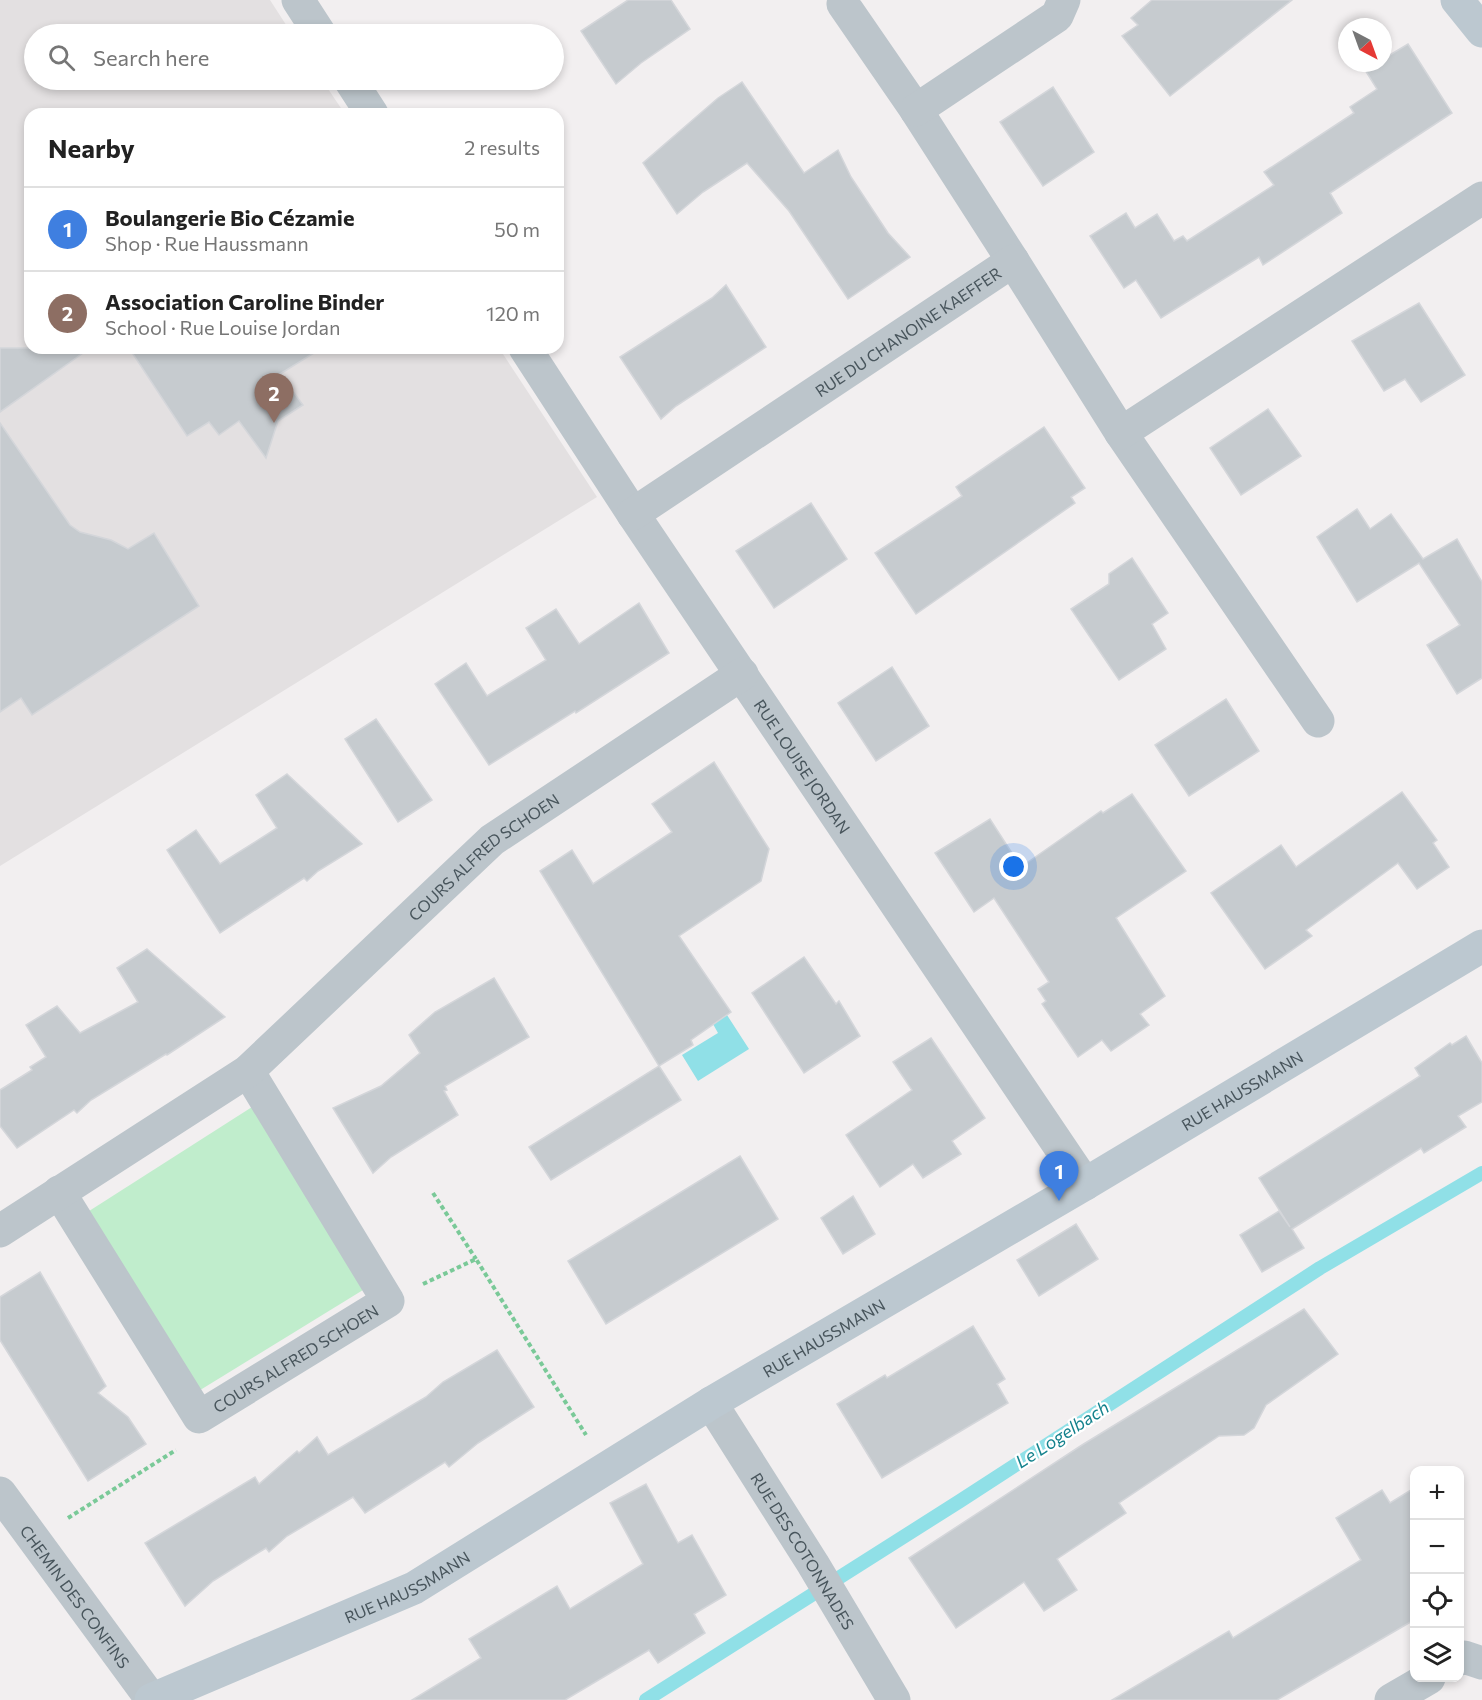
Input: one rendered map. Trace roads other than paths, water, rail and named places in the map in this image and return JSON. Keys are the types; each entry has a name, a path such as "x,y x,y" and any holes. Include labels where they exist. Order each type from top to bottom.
{"street":[{"path":"298,0 314,24"},
{"path":"844,0 843,4 916,110 1013,261"},
{"path":"916,110 1057,16 1064,0"},
{"path":"1457,0 1482,31"},
{"path":"356,90 368,108"},
{"path":"1121,432 1482,198"},
{"name":"RUE DU CHANOINE KAEFFER","path":"633,514 1013,261 1121,432 1318,721"},
{"name":"RUE LOUISE JORDAN","path":"529,354 633,514 1085,1184"},
{"name":"COURS ALFRED SCHOEN","path":"0,1231 248,1071 492,840 742,674"},
{"name":"RUE HAUSSMANN","path":"151,1700 414,1588 711,1403 1085,1184 1482,946"},
{"name":"COURS ALFRED SCHOEN","path":"59,1192 199,1417 388,1301 248,1071"},
{"name":"RUE DES COTONNADES","path":"711,1403 813,1564 894,1700"},
{"name":"CHEMIN DES CONFINS","path":"0,1493 151,1700"},
{"path":"1464,1657 1482,1663"},
{"path":"1390,1700 1421,1682"}],"water":[{"path":"727,1015 749,1049 698,1081 682,1055 718,1033 713,1024"}],"waterway":[{"name":"Le Logelbach","path":"646,1700 960,1501 1320,1268 1482,1173"}],"place":[{"name":"Association Caroline Binder","path":"274,423"},
{"name":"Boulangerie Bio Cézamie","path":"1059,1201"}]}
